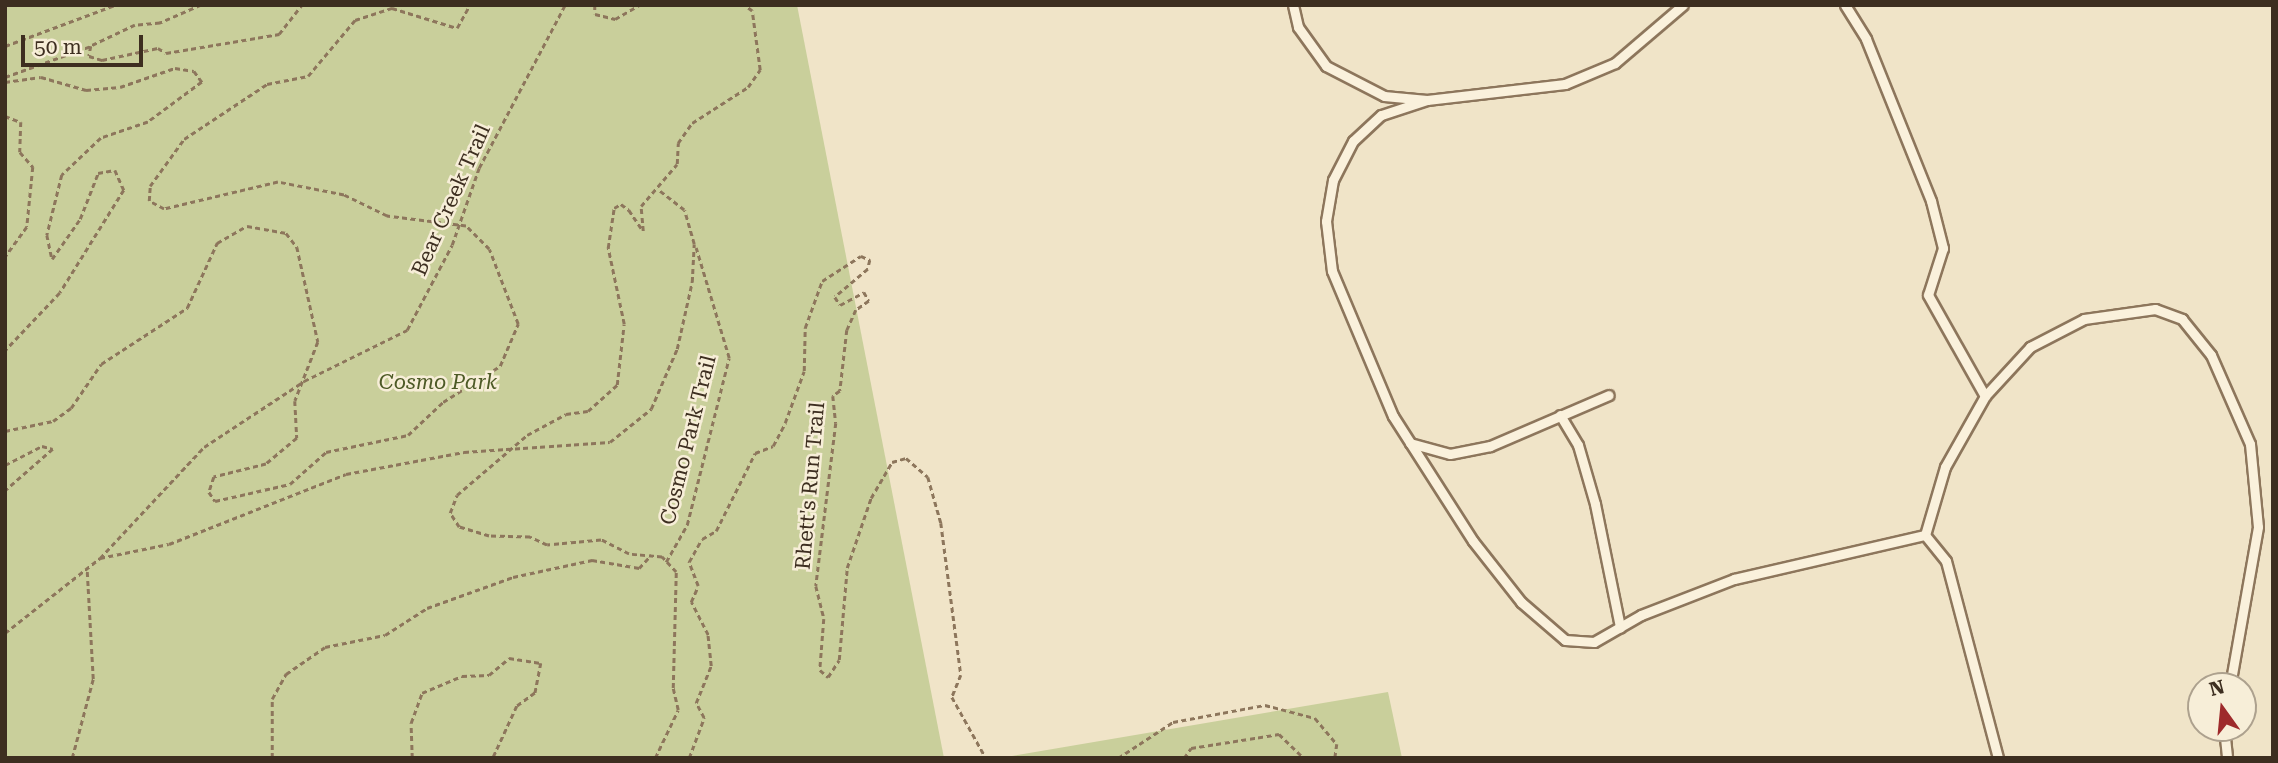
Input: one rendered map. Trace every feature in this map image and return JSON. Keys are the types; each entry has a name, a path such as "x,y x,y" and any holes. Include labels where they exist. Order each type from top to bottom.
{"lane":[{"path":"1293,5 1298,27 1326,65 1384,96 1427,100"},
{"path":"1683,5 1615,63 1565,84 1427,100 1381,115 1353,141 1333,180 1326,221 1332,271 1359,344 1410,443 1521,603 1565,640 1594,642 1620,627 1734,579 1926,535"},
{"path":"1845,5 1866,39 1931,201 1943,248 1928,295 1985,396"},
{"path":"1998,758 1950,573 1926,535 1945,467 1985,396 2030,347 2084,319 2155,309 2182,319 2211,355 2249,444 2258,527 2232,672"},
{"path":"1410,443 1450,454 1490,446 1609,395"},
{"path":"1560,415 1578,444 1595,504 1620,627"}],"path":[{"path":"5,46 115,5"},
{"path":"5,77 201,5"},
{"path":"91,46 89,56 102,60 140,50 166,53 279,34 302,5"},
{"path":"5,430 53,421 71,408 101,364 187,308 217,243 247,226 286,233 305,271 318,342 300,384 297,438 266,464 214,477 209,492 215,501 290,484 326,452 408,435 443,402 500,366 518,324 489,250 459,226 387,216 344,195 278,182 164,209 149,201 149,194 184,139 267,84 309,76 355,20 391,8 457,27 470,5"},
{"name":"Bear Creek Trail","path":"5,633 100,558 204,447 300,384 407,330 459,226 479,167 565,5"},
{"path":"595,5 595,14 615,19 639,5"},
{"path":"744,5 752,11"},
{"path":"655,758 678,710 673,688 676,572 666,562 651,555 601,540 547,545 459,527 450,513 457,495 513,449 566,414 607,401 617,385 624,324 608,248 614,208 621,204 629,210 643,231 641,206 677,164 678,143 692,123 748,87 761,70 751,5"},
{"path":"5,82 41,77 86,90 120,87 174,68 194,71 202,82 148,122 102,138 62,175 47,235 52,259 80,219 98,173 115,170 124,190 60,293 5,351"},
{"path":"5,116 21,122 20,152 33,167 27,227 5,257"},
{"name":"Cosmo Park Trail","path":"657,189 684,210 729,358 687,525 666,562"},
{"path":"100,558 169,544 346,474 513,449 610,442 651,409 677,349 694,243"},
{"name":"Rhett's Run Trail","path":"690,758 704,718 696,703 711,666 708,635 691,602 698,586 689,562 702,539 716,531 755,453 773,446 785,423 804,371 805,328 822,281 861,256 870,260 868,269 835,297 840,305 864,292 869,301 847,330 840,391 832,396 836,423 816,586 824,618 820,670 828,677 839,660 847,568 871,498 892,462 906,458 928,477 941,523 961,676 952,697 986,758"},
{"path":"5,466 42,446 52,449 5,491"},
{"path":"272,758 272,699 286,674 325,647 385,635 426,608 513,577 592,560 639,568 651,555"},
{"path":"72,758 93,678 86,569"},
{"path":"412,758 411,723 422,693 462,676 489,675 509,658 541,663 535,693 517,706 493,758"},
{"path":"1118,758 1173,722 1265,705 1315,718 1336,744 1335,758"},
{"path":"1184,758 1191,748 1279,734 1304,758"}],"green space":[{"name":"Cosmo Park","path":"5,5 797,5 944,758 5,758"},
{"path":"1388,692 1402,758 1000,758"}]}
